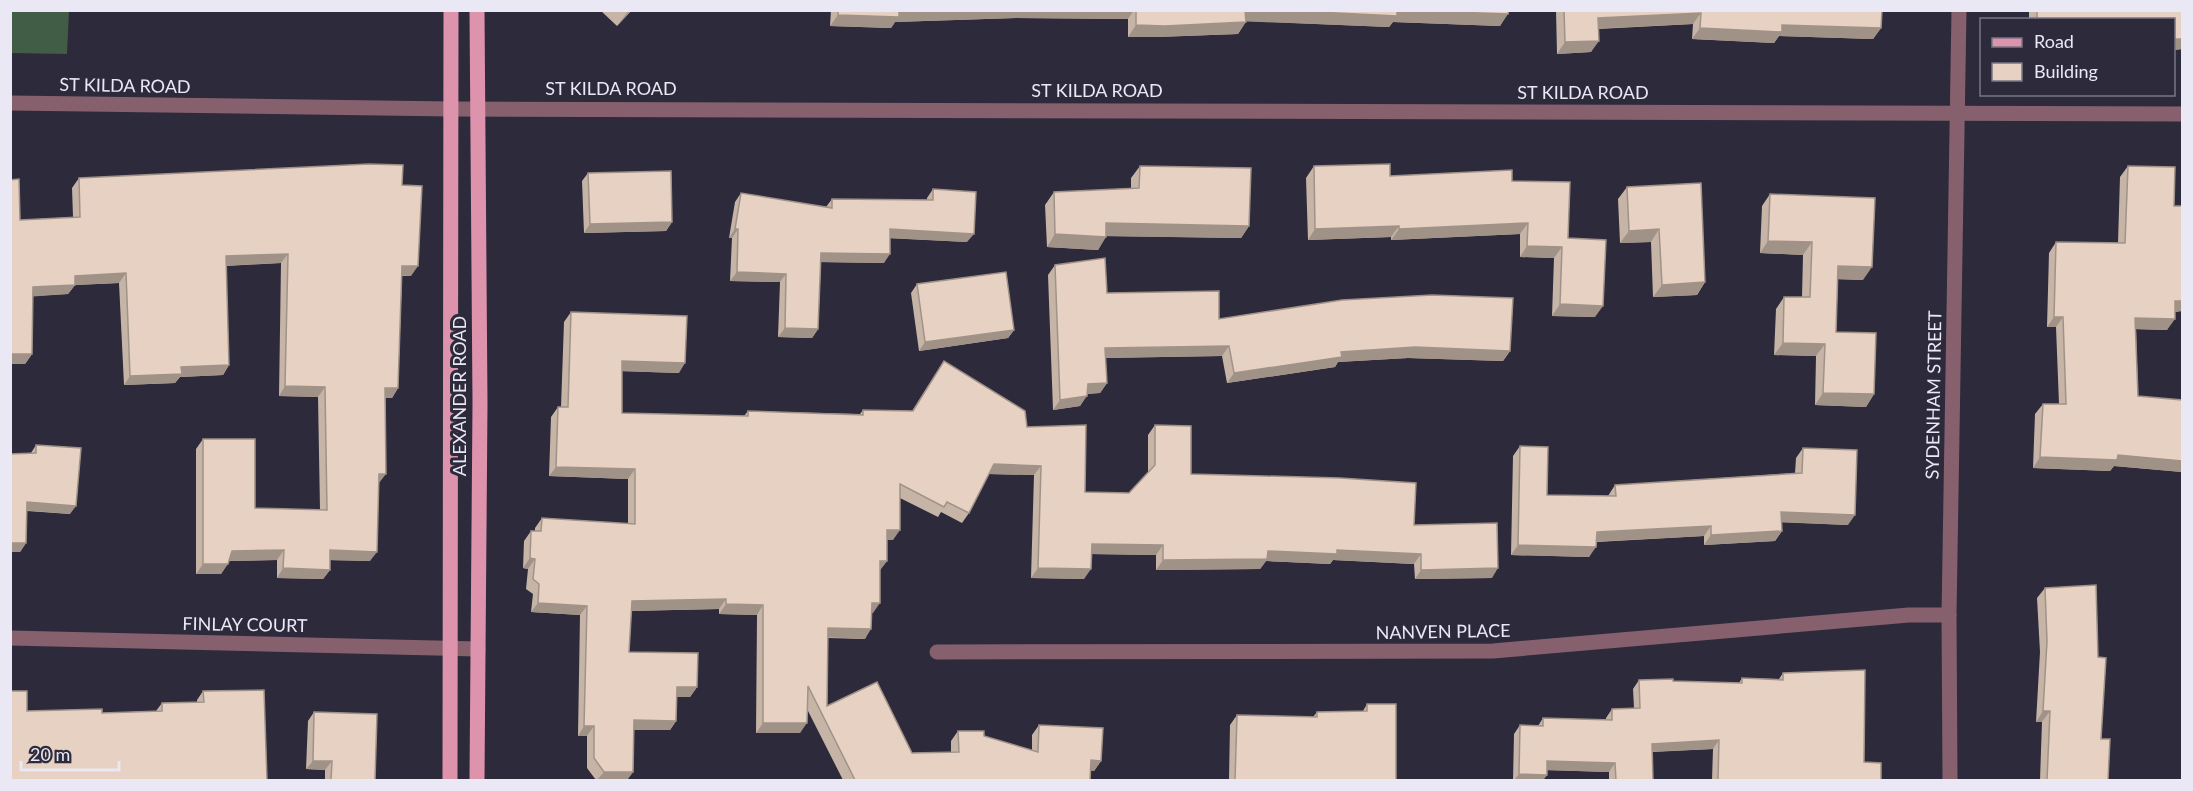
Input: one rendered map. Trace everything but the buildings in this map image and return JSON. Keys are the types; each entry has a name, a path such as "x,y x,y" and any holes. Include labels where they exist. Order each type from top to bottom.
{"main road":[{"name":"ALEXANDER ROAD","path":"450,780 451,10"},
{"name":"ALEXANDER ROAD","path":"477,10 480,403 477,780"}],"street":[{"name":"SYDENHAM STREET","path":"1950,780 1948,615 1959,10"},
{"name":"ST KILDA ROAD","path":"10,103 451,109 2182,114"},
{"name":"NANVEN PLACE","path":"937,652 1492,651 1909,615 1948,615"},
{"name":"FINLAY COURT","path":"10,638 478,649"}],"green space":[{"path":"11,10 69,11 67,54 11,53"}]}
